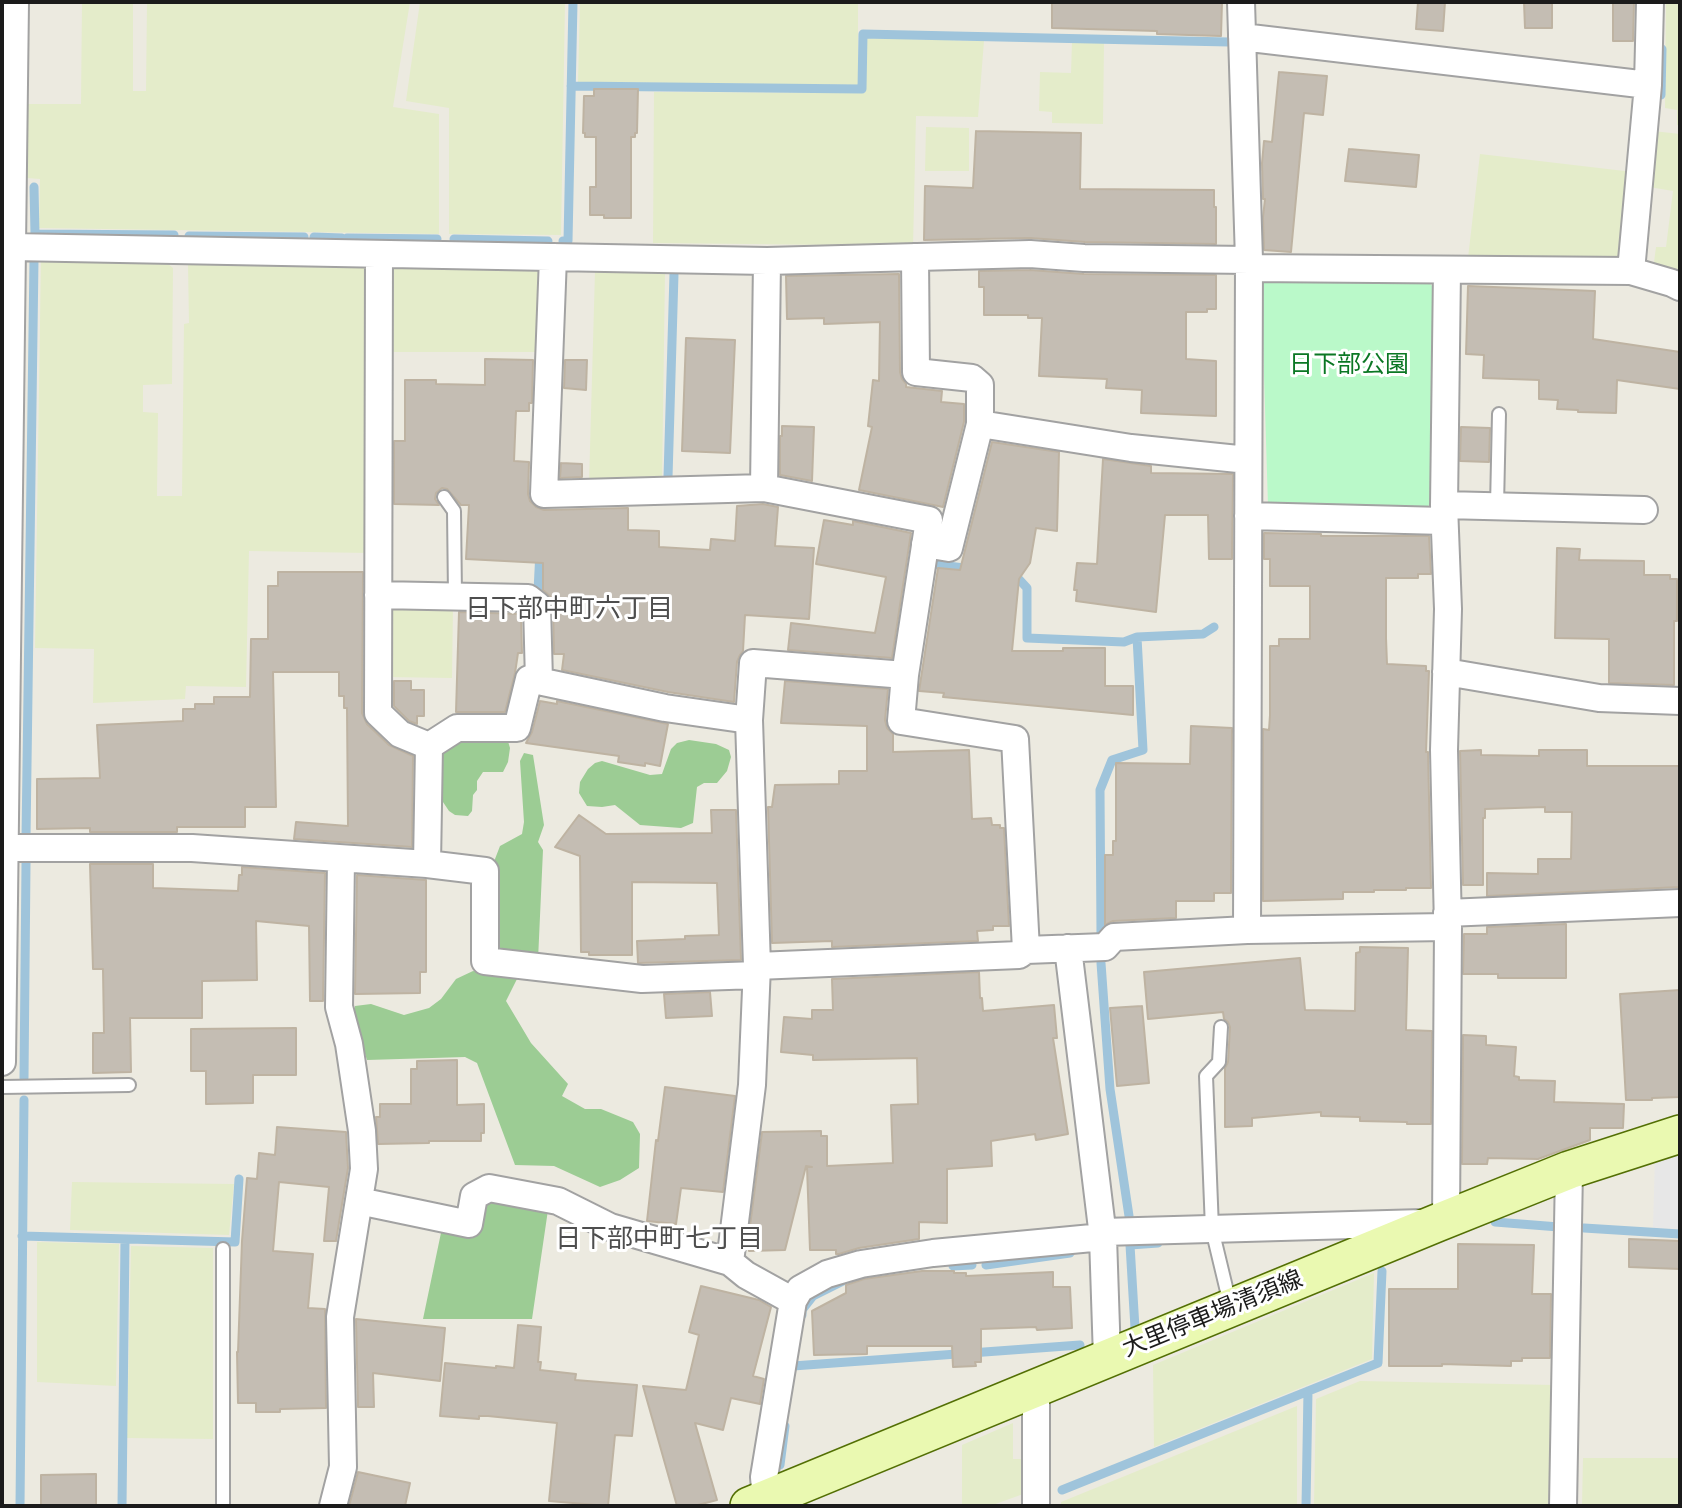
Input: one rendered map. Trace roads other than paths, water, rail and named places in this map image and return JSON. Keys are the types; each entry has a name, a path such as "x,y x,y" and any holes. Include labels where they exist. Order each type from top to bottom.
{"main road":[{"name":"大里停車場清須線","path":"757,1503 1441,1221 1569,1170 1680,1133"}],"street":[{"path":"2,1062 6,447 15,2"},
{"path":"1241,2 1249,264 1247,930"},
{"path":"1631,271 1648,85 1650,2"},
{"path":"1242,37 1648,85"},
{"path":"12,247 768,261 1030,254 1447,270 1631,271 1680,287"},
{"path":"379,254 378,713 400,734 429,746"},
{"path":"553,257 544,494 764,488 929,520 905,675 901,721 1016,739 1026,950"},
{"path":"915,257 916,372 972,378 980,385 980,424 949,548 925,544"},
{"path":"764,488 768,261"},
{"path":"757,1503 764,1477 793,1301 800,1289 827,1274 861,1264 933,1253 1103,1234 1441,1221 1447,920 1444,750 1448,609 1444,513 1447,270"},
{"path":"980,424 1131,448 1248,460"},
{"path":"1248,516 1444,513 1497,506 1644,510"},
{"path":"379,595 528,598 537,605 539,681"},
{"path":"730,1262 752,1085 757,971 749,720 753,663 905,675"},
{"path":"1446,672 1599,698 1680,701"},
{"path":"429,746 457,728 517,728 528,679 665,708 749,720"},
{"path":"427,864 429,746"},
{"path":"4,848 192,848 427,864 485,871 485,961 642,979 1019,956 1026,950 1105,947 1114,937 1447,920 1680,903"},
{"path":"333,1506 343,1467 340,1317 364,1169 362,1131 349,1044 339,1007 341,859"},
{"path":"1068,948 1103,1234 1107,1358"},
{"path":"1563,1506 1569,1170"},
{"path":"359,1202 468,1224 474,1196 489,1188 558,1201 610,1227 730,1262 746,1275 793,1301"},
{"path":"1035,1506 1036,1389"}],"lane":[{"path":"1497,506 1499,414"},
{"path":"444,497 454,511 454,596"},
{"path":"1221,1027 1219,1062 1206,1076 1212,1228 1230,1308"},
{"path":"2,1087 129,1085"},
{"path":"223,1249 223,1506"}],"waterway":[{"path":"563,241 568,241 573,2"},
{"path":"571,86 862,89 863,34 1229,42"},
{"path":"1661,95 1662,49"},
{"path":"34,187 35,234 174,235"},
{"path":"189,236 304,237"},
{"path":"314,237 342,238"},
{"path":"347,238 437,239"},
{"path":"454,239 548,241"},
{"path":"26,837 34,260"},
{"path":"668,477 674,274"},
{"path":"538,591 540,551"},
{"path":"932,564 972,569"},
{"path":"1010,574 1015,575 1027,588 1027,638 1124,642 1137,637"},
{"path":"1101,934 1100,790 1112,760 1143,750 1137,637 1203,634 1214,627"},
{"path":"24,1078 26,863"},
{"path":"1101,963 1110,1089 1129,1216"},
{"path":"20,1506 24,1100"},
{"path":"22,1236 235,1242 239,1179"},
{"path":"1495,1222 1559,1227"},
{"path":"1584,1228 1680,1234"},
{"path":"122,1506 125,1239"},
{"path":"1135,1328 1130,1245 1158,1243"},
{"path":"986,1265 1070,1253"},
{"path":"953,1266 972,1265"},
{"path":"1062,1490 1378,1363 1382,1271"},
{"path":"802,1315 802,1310 813,1296 843,1281"},
{"path":"793,1366 1080,1345"},
{"path":"1306,1506 1308,1391"},
{"path":"780,1465 785,1426"}],"district":[{"name":"日下部中町六丁目","path":"569,610"},
{"name":"日下部中町七丁目","path":"659,1240"}],"park label":[{"name":"日下部公園","path":"1349,366"}]}
